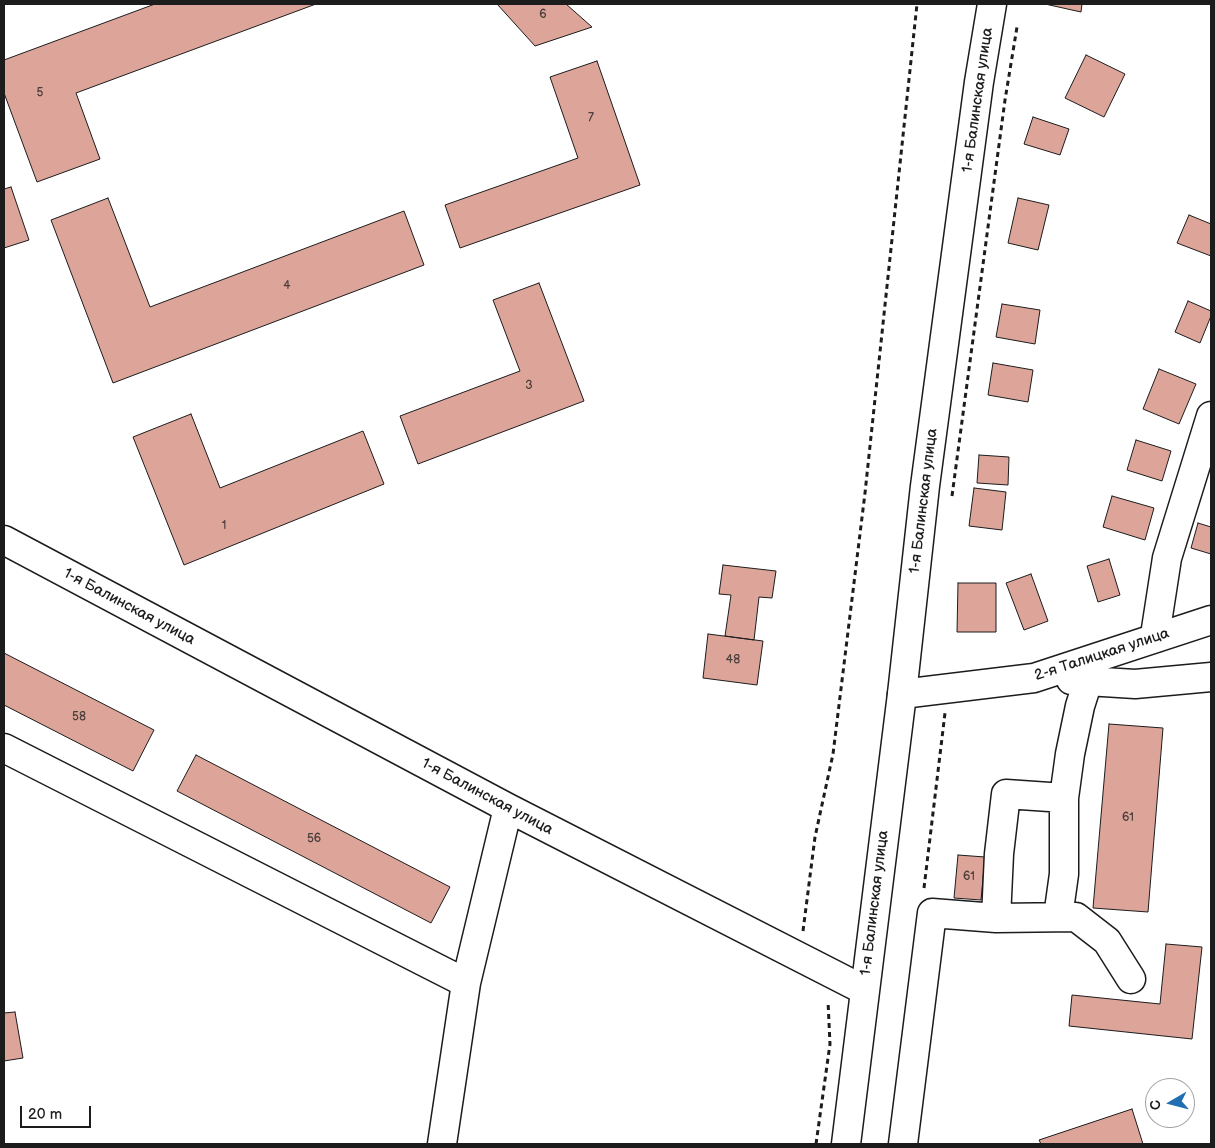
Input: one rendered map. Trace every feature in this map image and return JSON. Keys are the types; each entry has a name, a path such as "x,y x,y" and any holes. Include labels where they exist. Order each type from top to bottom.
{"street":[{"name":"1-я Балинская улица","path":"4,540 508,808 864,990 902,694 926,476 979,82 992,4"},
{"path":"1156,638 1167,558 1211,416"},
{"name":"2-я Талицкая улица","path":"902,694 1034,678 1211,620"},
{"path":"1034,678 1135,684 1211,677"},
{"path":"1058,917 1064,874 1064,798 1070,754 1080,706 1088,682"},
{"path":"4,748 466,983"},
{"path":"996,918 999,854 1006,794 1064,798"},
{"path":"442,1144 466,983 508,808"},
{"path":"903,1144 932,913 996,918 1076,917 1106,941 1131,979"},
{"path":"846,1144 859,1049 864,990"}],"path":[{"path":"799,956 815,837 833,754 866,484 917,4"},
{"path":"951,505 1002,120 1017,23"},
{"path":"926,873 945,715 938,689"},
{"path":"816,1144 830,1044 828,998"}],"building":[{"path":"155,4 316,4 76,93 100,159 37,182 4,93 4,60"},
{"path":"497,4 566,4 592,27 535,46"},
{"path":"1045,4 1082,4 1081,12"},
{"path":"1086,55 1125,74 1104,117 1065,98"},
{"path":"597,61 640,185 460,248 445,205 578,158 550,77"},
{"path":"1033,117 1069,129 1060,155 1024,144"},
{"path":"11,187 29,240 4,248 4,189"},
{"path":"108,198 150,307 404,211 424,265 113,383 51,220"},
{"path":"1018,198 1049,205 1038,250 1008,243"},
{"path":"1189,215 1211,224 1211,256 1177,243"},
{"path":"539,283 584,401 418,464 400,416 520,371 493,300"},
{"path":"1188,301 1211,311 1211,316 1200,343 1175,332"},
{"path":"1002,304 1040,310 1035,344 996,337"},
{"path":"993,363 1033,370 1028,402 988,395"},
{"path":"1159,369 1196,384 1179,424 1143,409"},
{"path":"191,414 220,488 363,431 384,484 184,565 133,437"},
{"path":"1136,440 1171,451 1162,481 1127,470"},
{"path":"979,455 1009,457 1008,485 977,483"},
{"path":"974,488 1006,492 1002,530 969,526"},
{"path":"1112,496 1154,508 1145,540 1103,527"},
{"path":"1198,523 1211,527 1211,554 1191,548"},
{"path":"1109,559 1120,595 1098,602 1087,566"},
{"path":"723,565 776,571 772,598 759,597 754,640 725,636 731,595 719,594"},
{"path":"1031,574 1048,621 1024,630 1006,583"},
{"path":"958,583 996,583 996,632 957,632"},
{"path":"708,634 763,641 757,685 703,678"},
{"path":"4,653 154,730 133,771 4,705"},
{"path":"1109,724 1163,728 1148,912 1093,908"},
{"path":"196,755 450,887 431,923 177,791"},
{"path":"958,855 985,857 981,900 954,898"},
{"path":"1166,944 1202,947 1192,1039 1069,1026 1072,995 1160,1004"},
{"path":"15,1012 23,1058 4,1061 4,1013"},
{"path":"1132,1109 1143,1144 1041,1144 1039,1140"}]}
